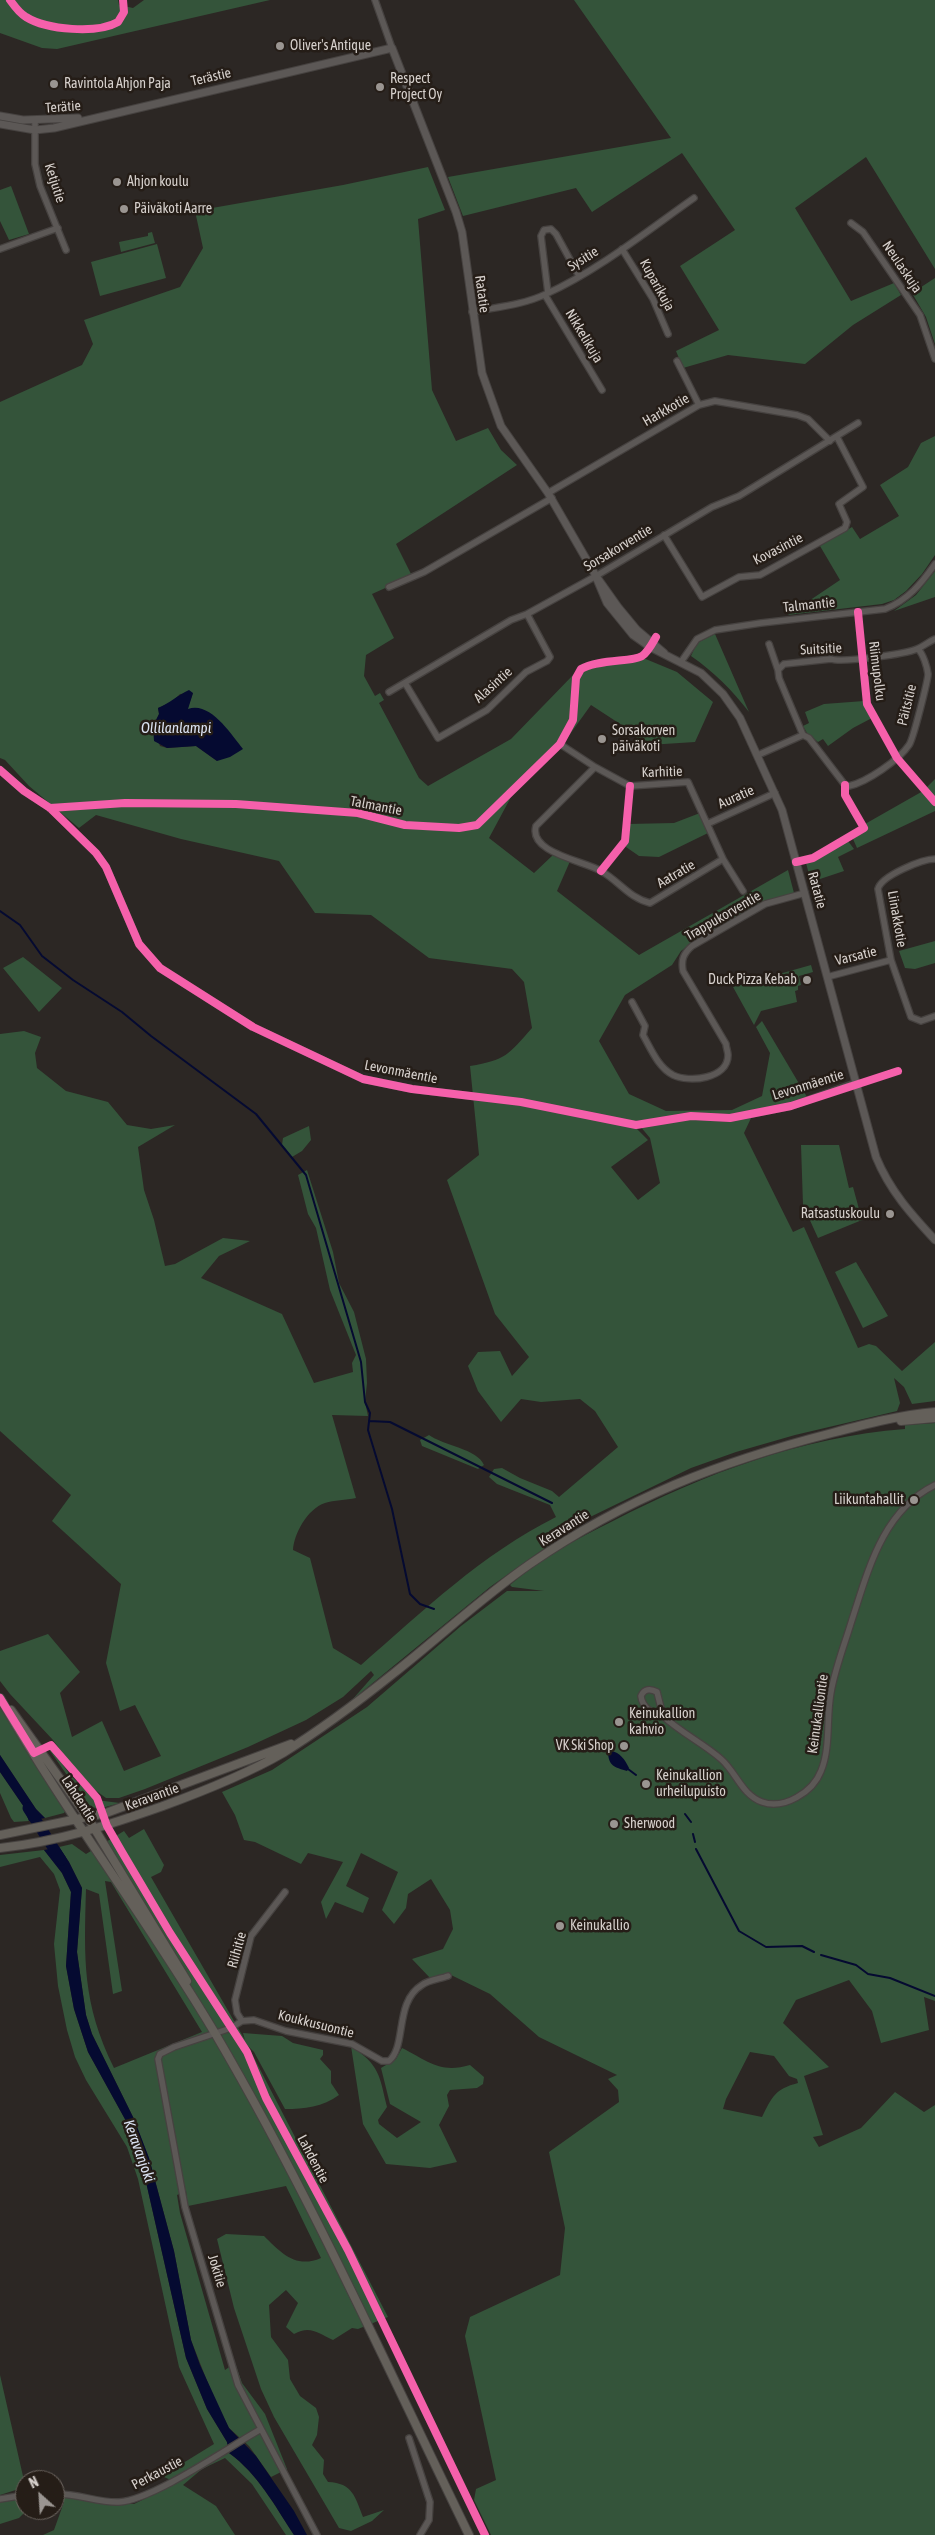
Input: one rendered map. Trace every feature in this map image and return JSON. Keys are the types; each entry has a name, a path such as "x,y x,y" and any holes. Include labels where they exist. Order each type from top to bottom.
{"main road":[{"name":"Keravantie","path":"0,1848 36,1843 95,1830 234,1778 284,1752 395,1673 480,1601 529,1564 619,1510 731,1461 906,1415 935,1412"},
{"name":"Keravantie","path":"884,1421 935,1418"},
{"name":"Lahdentie","path":"0,1697 41,1749 88,1818 182,1971 203,2014"},
{"name":"Lahdentie","path":"0,1697 77,1821 203,2014 281,2150 352,2288 469,2535"},
{"name":"Keravantie","path":"0,1835 88,1818 184,1785 302,1739"}],"street":[{"name":"Ratatie","path":"375,0 462,232 482,373 494,411 502,426 550,496 596,576 603,596 623,624 650,647 701,674 723,694 740,718 775,793 805,893 855,1083 882,1173 902,1204 935,1240"},
{"name":"Terästie","path":"0,124 35,130 54,128 93,117 392,48"},
{"name":"Terätie","path":"0,116 35,121 93,117"},
{"name":"Ketjutie","path":"35,121 35,164 40,186 66,250"},
{"name":"Sysitie","path":"472,312 516,304 547,294 622,249 694,198"},
{"name":"Neulaskuja","path":"852,223 863,232 920,315 935,359"},
{"path":"0,249 58,228"},
{"path":"547,294 541,236 544,230 550,229 556,234 579,276"},
{"name":"Kuparikuja","path":"622,249 653,299 668,334"},
{"name":"Nikkelikuja","path":"547,294 569,339 602,390"},
{"path":"677,361 698,406"},
{"name":"Harkkotie","path":"389,587 424,572 698,406 715,401 797,414 816,425 830,441"},
{"name":"Sorsakorventie","path":"389,692 511,620 527,614 596,576 712,506 739,496 858,423"},
{"name":"Kovasintie","path":"664,535 702,597 739,577 760,575 822,541 848,526 839,504 860,490 862,482 837,437"},
{"name":"Talmantie","path":"681,662 697,639 715,630 885,609 910,596 935,564"},
{"name":"Alasintie","path":"406,683 438,738 479,715 487,710 526,672 547,661 550,657 527,614"},
{"name":"Suitsitie","path":"778,670 784,664 831,658 837,661 918,649 935,639"},
{"path":"758,755 803,735 769,644"},
{"name":"Päitsitie","path":"803,735 809,738 846,785 849,786 883,769 911,744 928,674 922,653 918,649"},
{"path":"560,744 595,767"},
{"name":"Karhitie","path":"595,767 630,786 688,782 707,824"},
{"name":"Aatratie","path":"595,767 536,826 534,831 537,838 554,854 571,858 602,871 637,900 650,903 723,859"},
{"name":"Levonmäentie","path":"0,770 24,791 50,808 78,834 106,868 139,944 160,968 253,1026 363,1079 412,1088 521,1102 636,1125 691,1116 730,1118 790,1106 855,1083"},
{"name":"Auratie","path":"707,824 775,793"},
{"path":"707,824 723,859 743,891"},
{"name":"Liinakkotie","path":"892,960 879,885 883,880 925,859 935,859"},
{"name":"Trappukorventie","path":"632,1002 645,1026 642,1035 660,1065 674,1075 703,1078 714,1075 726,1065 728,1055 726,1044 684,971 682,961 686,952 692,946 765,904 805,893"},
{"path":"892,960 911,1017 921,1021 935,1016"},
{"name":"Varsatie","path":"827,977 892,960"},
{"name":"Keinukalliontie","path":"663,1716 657,1692 649,1689 645,1690 641,1696 643,1705 657,1715 663,1716 722,1760 748,1794 755,1799 767,1804 784,1802 795,1798 811,1787 821,1771 826,1752 834,1678 876,1548 907,1504 916,1495 935,1485"},
{"name":"Riihitie","path":"242,2021 237,2013 235,2000 251,1936 285,1892"},
{"name":"Koukkusuontie","path":"242,2021 254,2020 286,2031 352,2044 382,2061 388,2061 397,2052 400,2021 412,1995 421,1985 448,1976"},
{"path":"214,2033 242,2021"},
{"name":"Jokitie","path":"214,2033 174,2047 160,2054 158,2060 187,2216 238,2385 317,2535"},
{"name":"Perkaustie","path":"65,2495 108,2501 134,2500 159,2488 261,2429"},
{"path":"409,2438 430,2502 429,2520 420,2535"},
{"path":"0,2499 15,2497"}],"green space":[{"path":"0,0 118,0 119,5 133,8 144,0 270,0 57,49 42,48 0,33"},
{"path":"574,0 935,0 935,269 866,157 795,208 851,301 894,283 901,295 853,325 805,364 728,355 683,368 676,351 719,330 680,266 735,230 682,153 592,212 576,188 463,216 448,177 671,138"},
{"path":"428,167 445,210 418,219 432,390 456,441 488,428 501,450 517,465 396,544 412,576 372,594 394,638 366,655 364,676 375,696 380,693 384,700 379,703 419,778 428,786 511,739 575,673 591,662 636,655 677,672 713,702 695,742 633,746 637,735 591,705 560,748 511,797 489,838 534,873 553,855 571,859 557,891 639,955 788,870 794,893 766,901 690,944 681,951 672,965 625,995 599,1041 629,1094 666,1111 732,1110 762,1096 770,1053 756,1027 762,1021 807,1097 790,1105 730,1116 690,1115 635,1127 648,1140 611,1167 638,1200 660,1183 650,1138 640,1126 691,1118 752,1116 744,1133 793,1232 804,1227 858,1348 869,1344 876,1346 902,1371 935,1342 935,1401 912,1404 904,1387 894,1378 900,1403 897,1411 795,1435 736,1452 691,1468 586,1519 490,1587 352,1700 374,1675 371,1671 343,1697 306,1720 248,1747 145,1789 119,1798 106,1798 84,1782 53,1740 0,1681 0,1651 48,1634 80,1672 60,1693 72,1737 102,1721 124,1771 161,1756 135,1705 120,1711 106,1663 121,1584 52,1521 71,1495 0,1431 0,1034 24,1031 41,1037 35,1053 37,1068 66,1091 108,1102 127,1125 151,1129 175,1125 138,1147 144,1190 154,1220 165,1266 175,1264 223,1238 250,1241 219,1256 201,1278 282,1314 314,1383 353,1372 352,1363 356,1355 330,1290 316,1228 308,1214 298,1175 307,1170 333,1252 339,1283 354,1312 366,1359 367,1383 365,1402 368,1416 332,1415 356,1498 332,1501 318,1506 307,1516 299,1530 293,1550 310,1558 333,1648 361,1665 430,1604 478,1566 503,1548 556,1517 550,1505 497,1484 489,1477 494,1469 502,1468 520,1478 552,1491 559,1497 618,1447 595,1411 580,1399 541,1402 521,1399 501,1422 478,1391 468,1366 478,1352 500,1351 512,1376 529,1357 495,1314 447,1180 479,1155 470,1066 506,1055 532,1028 524,982 512,969 429,958 371,915 315,913 279,861 181,839 96,815 79,828 29,786 5,760 0,758 0,402 82,365 93,344 84,320 180,287 203,248 195,211 343,185","holes":["193,693 187,710 217,761 196,746 167,748 160,746 153,726 159,714 158,708 172,702 180,694"]},
{"path":"11,186 29,234 9,240 0,221 0,190"},
{"path":"152,232 155,243 121,252 119,242 148,236 148,233"},
{"path":"157,244 166,278 100,296 91,262"},
{"path":"935,278 935,344 926,317 912,293"},
{"path":"935,436 935,555 922,574 906,591 894,600 882,604 788,615 840,580 820,546 852,527 860,539 899,516 880,485 908,467 921,443"},
{"path":"935,571 935,597 894,611 916,595"},
{"path":"715,634 749,712 722,682 691,656 697,643"},
{"path":"864,701 872,718 853,728 828,746 823,739 818,742 807,733 803,726 809,723 805,712 824,704"},
{"path":"935,779 935,811 857,848 853,839 867,829 865,824 923,791"},
{"path":"700,813 708,833 659,857 639,856 626,847 628,824 674,823"},
{"path":"848,841 854,849 838,857 844,871 811,882 806,863"},
{"path":"935,941 935,963 915,969 905,968 899,951"},
{"path":"23,957 62,988 39,1012 3,968"},
{"path":"811,965 813,972 799,976 801,985 795,991 797,1002 761,1011 754,1025 733,987"},
{"path":"309,1126 311,1140 302,1151 292,1157 282,1145 283,1138"},
{"path":"801,1145 839,1145 849,1188 853,1187 862,1220 818,1238 803,1205"},
{"path":"856,1262 888,1316 863,1328 835,1272"},
{"path":"935,1423 935,2001 924,1997 929,2030 881,2043 872,2011 849,1980 796,2000 783,2023 829,2067 804,2076 823,2135 813,2137 819,2147 861,2128 895,2092 924,2112 935,2105 935,2535 491,2535 474,2500 476,2489 496,2480 465,2336 470,2317 560,2275 565,2228 549,2152 619,2102 618,2090 608,2079 617,2075 539,2037 490,1994 451,1975 431,1979 412,1959 443,1949 453,1929 450,1910 431,1879 408,1894 406,1908 394,1924 382,1910 398,1872 361,1853 346,1886 369,1898 363,1913 335,1902 326,1919 321,1902 343,1862 308,1853 301,1864 255,1842 244,1840 235,1815 222,1792 272,1770 367,1707 461,1626 507,1591 544,1591 512,1587 510,1585 546,1558 586,1535 682,1488 754,1460 828,1440 866,1433 905,1429 905,1425","holes":["750,2052 774,2056 789,2076 797,2079 798,2083 779,2091 762,2117 723,2109 726,2099"]},
{"path":"429,1435 475,1455 484,1465 478,1469 422,1446 420,1440"},
{"path":"0,1705 67,1809 64,1813 45,1818 36,1809 0,1755"},
{"path":"51,1747 70,1775 96,1800 120,1803 98,1809 88,1805 48,1748"},
{"path":"0,1772 24,1807 29,1821 14,1822 11,1818 0,1793"},
{"path":"144,1829 164,1865 161,1872 151,1877 245,2040 243,2033 282,2036 293,2043 323,2050 323,2055 320,2059 331,2071 331,2083 339,2095 313,2106 285,2109 254,2052 248,2046 388,2317 358,2329 352,2328 333,2340 309,2330 294,2334 286,2327 298,2303 286,2290 269,2305 271,2337 288,2360 290,2379 300,2396 316,2408 319,2417 317,2435 312,2445 324,2460 323,2474 328,2482 343,2485 352,2492 363,2517 384,2510 372,2521 351,2531 339,2528 274,2417 261,2389 234,2308 217,2239 226,2234 264,2236 290,2258 304,2262 321,2258 286,2186 188,2206 186,2191 177,2195 180,2213 225,2370 235,2363 242,2383 265,2414 287,2469 271,2477 249,2446 229,2428 216,2404 191,2340 174,2251 149,2158 134,2119 92,2034 86,2015 77,1952 82,1888 59,1847 72,1844 86,1854 124,1831 129,1838","holes":["105,1881 111,1882 202,2032 114,2068 96,2022 91,2001 87,1980 85,1937 86,1889 99,1894 113,1994 122,1991"]},
{"path":"44,1850 62,1873 71,1892 66,1966 74,2009 88,2052 126,2121 141,2160 186,2358 207,2409 227,2442 229,2453 257,2481 294,2535 286,2535 252,2484 225,2458 202,2469 183,2485 216,2506 235,2535 43,2535 54,2530 58,2520 65,2520 65,2498 106,2504 134,2504 177,2483 162,2476 214,2444 179,2367 138,2179 127,2147 86,2080 75,2057 67,2030 58,1986 54,1944 60,1890 54,1874 40,1857 0,1867 0,1855"},
{"path":"351,2046 368,2059 380,2078 387,2107 378,2120 379,2124 397,2138 421,2122 390,2104 381,2068 396,2059 402,2048 434,2065 442,2067 450,2068 470,2065 484,2077 483,2084 477,2088 450,2090 447,2095 449,2106 439,2125 457,2162 430,2168 386,2164 363,2124"},
{"path":"0,2375 22,2470 15,2470 15,2490 0,2495"},
{"path":"15,2500 15,2519 0,2524 0,2502"}],"water":[{"name":"Ollilanlampi","path":"189,690 193,693 188,709 196,708 212,714 243,749 230,757 217,761 196,746 167,748 154,741 153,726 159,714 158,708"},
{"path":"608,1746 611,1751 624,1759 629,1768 627,1771 611,1763 608,1756"},
{"path":"0,1755 36,1809 45,1818 29,1821 24,1807 0,1772"},
{"path":"59,1847 82,1888 77,1952 86,2015 92,2034 134,2119 149,2158 174,2251 191,2340 200,2365 229,2428 256,2456 294,2511 307,2535 294,2535 257,2481 229,2453 227,2442 207,2409 186,2358 141,2160 126,2121 88,2052 74,2009 66,1966 71,1892 62,1873 44,1850"}],"waterway":[{"path":"0,911 20,925 42,956 73,980 122,1012 151,1036 256,1114 306,1175 361,1362 365,1402 370,1413 368,1430 392,1509 410,1594 420,1604 434,1609"},
{"path":"369,1421 390,1422 552,1503"},
{"path":"628,1769 636,1775"},
{"name":"Keravanjoki","path":"28,1808 61,1860"},
{"path":"685,1814 691,1822"},
{"path":"693,1834 695,1842"},
{"path":"696,1849 739,1931 766,1947 802,1946 814,1952"},
{"path":"821,1955 856,1965 868,1974 890,1978 935,1996"}],"cycle path":[{"path":"10,0 21,14 26,17 46,25 72,29 98,28 118,22 124,12 123,0"},
{"name":"Riimupolku","path":"858,612 867,704 897,758 935,802"},
{"path":"50,808 125,803 236,804 358,813 405,825 459,828 477,825 560,744 573,720 576,678 581,669 597,664 638,658 650,648 656,637"},
{"path":"0,770 24,791 50,808 96,853 106,867 139,944 160,968 253,1027 363,1079 412,1089 521,1102 636,1125 691,1116 730,1118 791,1106 898,1071"},
{"path":"796,862 813,858 864,828 845,795 845,785"},
{"path":"601,871 625,841 630,786"},
{"path":"0,1698 34,1753 51,1745 97,1798 107,1826 122,1852 170,1933 247,2052 266,2098 348,2250 485,2535"}],"place":[{"name":"Oliver's Antique","path":"280,46"},
{"name":"Ravintola Ahjon Paja","path":"54,84"},
{"name":"Respect Project Oy","path":"380,87"},
{"name":"Ahjon koulu","path":"117,182"},
{"name":"Päiväkoti Aarre","path":"124,209"},
{"name":"Sorsakorven päiväkoti","path":"602,739"},
{"name":"Duck Pizza Kebab","path":"807,980"},
{"name":"Ratsastuskoulu","path":"890,1214"},
{"name":"Liikuntahallit","path":"914,1500"},
{"name":"Keinukallion kahvio","path":"619,1722"},
{"name":"VK Ski Shop","path":"624,1746"},
{"name":"Keinukallion urheilupuisto","path":"646,1784"},
{"name":"Sherwood","path":"614,1824"},
{"name":"Keinukallio","path":"560,1926"}]}
